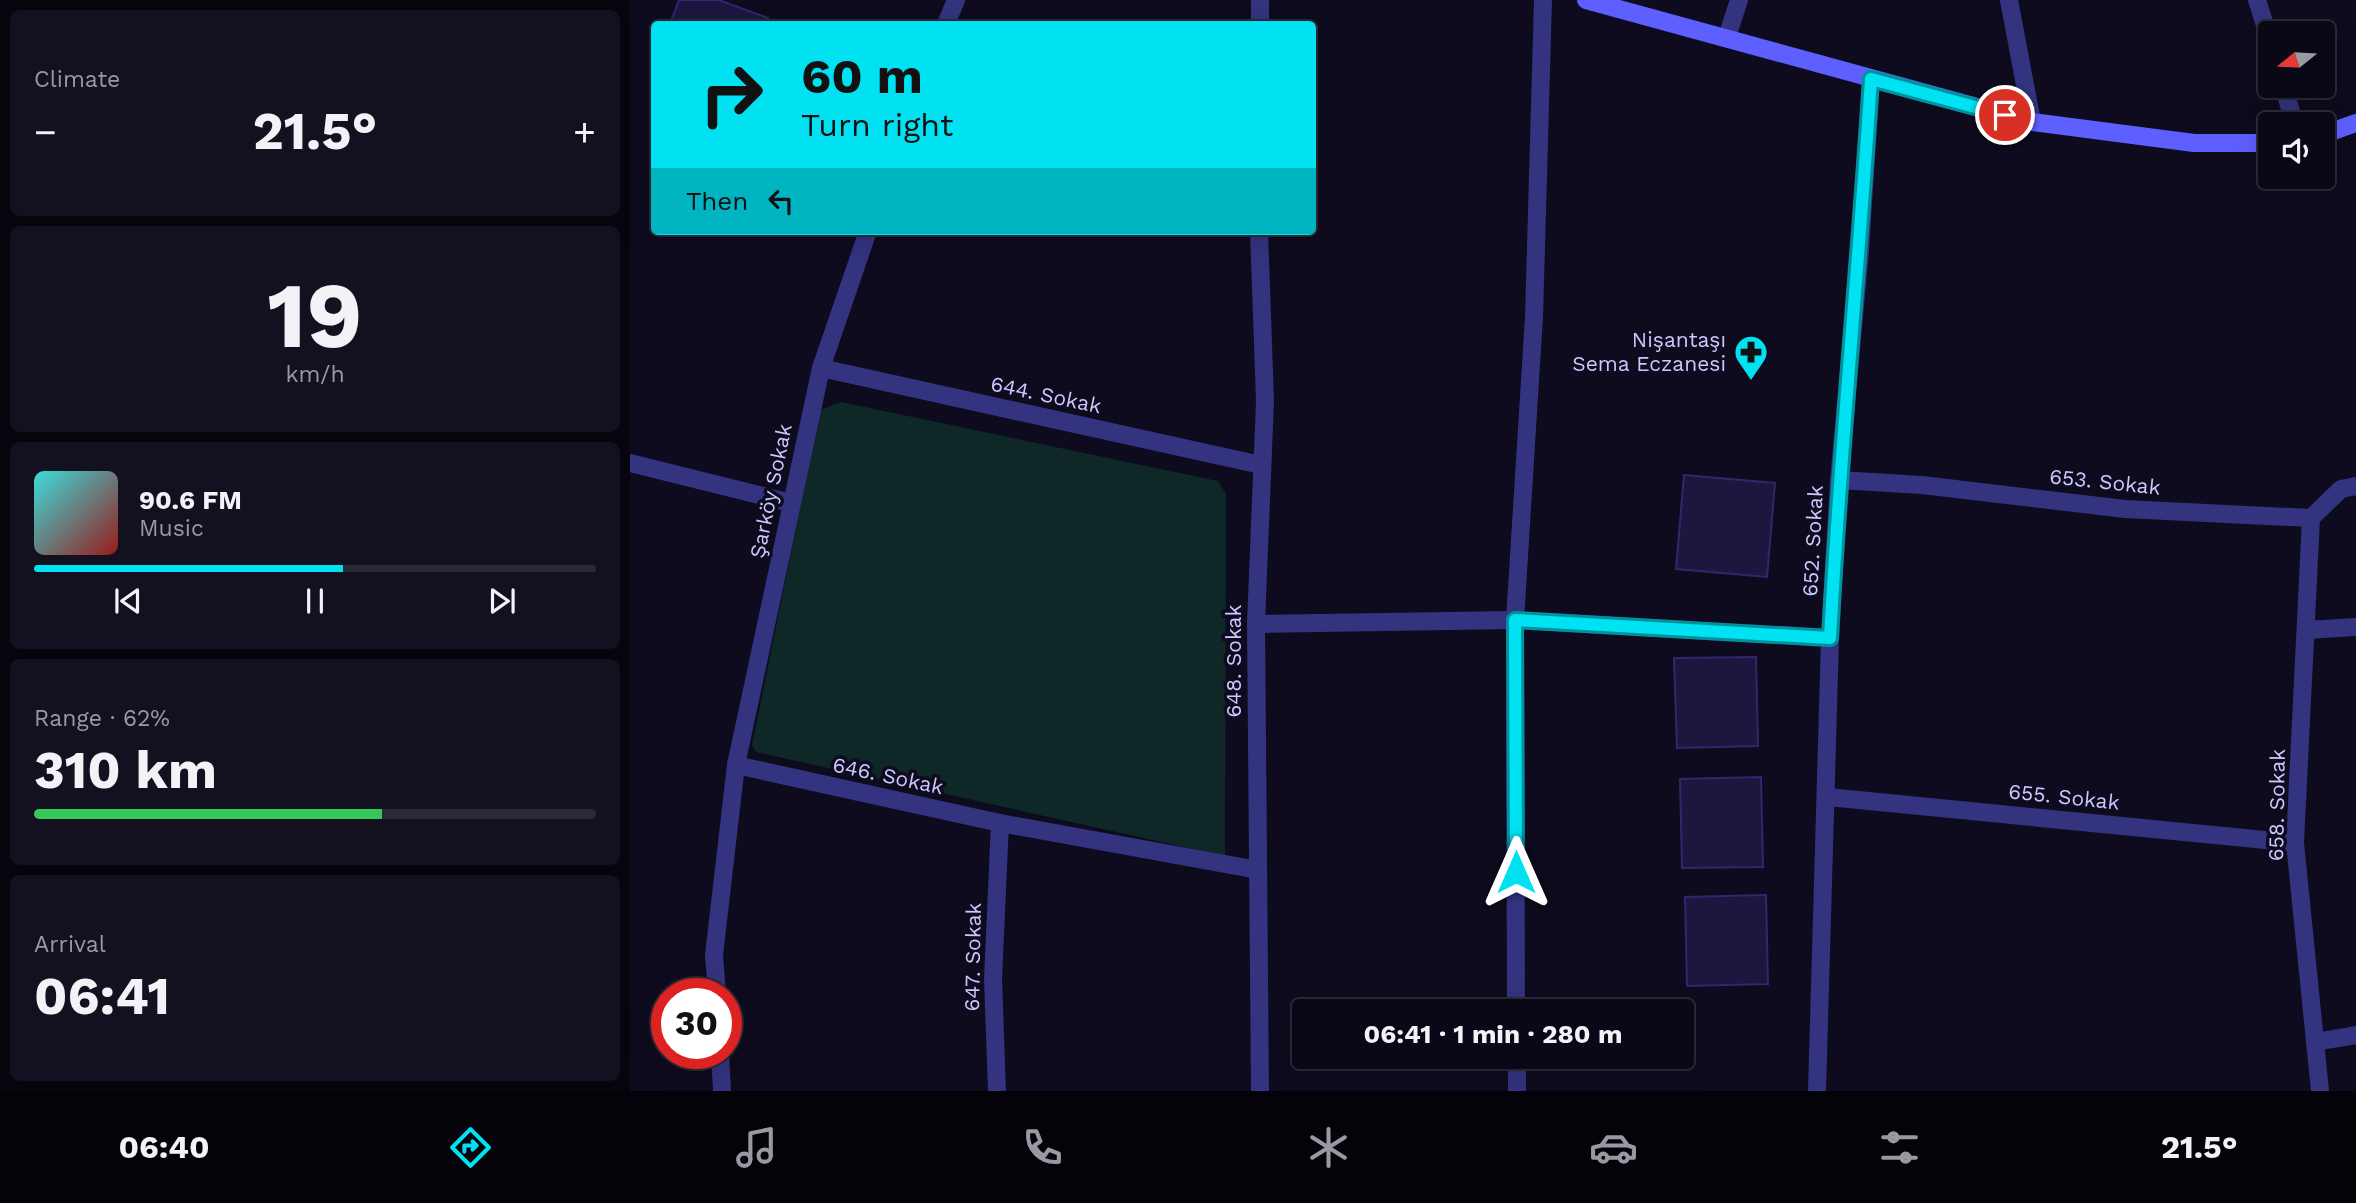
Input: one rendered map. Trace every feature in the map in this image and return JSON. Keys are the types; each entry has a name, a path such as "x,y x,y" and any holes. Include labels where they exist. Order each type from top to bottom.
{"street":[{"path":"947,21 956,0"},
{"path":"1259,21 1260,0"},
{"path":"1516,999 1515,620 1534,317 1543,0"},
{"path":"1586,0 2032,122 2194,143 2258,143"},
{"path":"1727,37 1739,0"},
{"path":"2009,0 2032,122"},
{"path":"2258,0 2264,21"},
{"name":"652. Sokak","path":"1817,1091 1828,797 1830,638 1839,481 1860,251 1871,79"},
{"path":"2335,130 2356,123"},
{"name":"Şarköy Sokak","path":"736,765 821,368 867,235"},
{"name":"648. Sokak","path":"1259,235 1265,401 1256,624 1260,1091"},
{"name":"644. Sokak","path":"821,368 1261,465"},
{"path":"630,463 791,503"},
{"name":"653. Sokak","path":"1839,481 1922,485 2125,509 2311,518"},
{"path":"2311,518 2341,489 2356,486"},
{"name":"658. Sokak","path":"2311,518 2295,843 2320,1091"},
{"path":"1256,624 1515,620 1830,638"},
{"path":"2306,631 2356,627"},
{"path":"716,978 714,955 736,765"},
{"name":"646. Sokak","path":"736,765 1000,823 1258,870"},
{"name":"655. Sokak","path":"1828,797 2295,843"},
{"name":"647. Sokak","path":"997,1091 993,979 1000,823"},
{"path":"2315,1042 2356,1035"},
{"path":"721,1069 722,1091"},
{"path":"1517,1069 1517,1091"}],"green space":[{"path":"841,402 1218,481 1226,494 1225,856 756,752 752,745 820,410"}],"building":[{"path":"679,0 719,0 768,18 767,21 671,21"},
{"path":"1684,475 1775,483 1767,577 1676,569"},
{"path":"1756,657 1758,746 1677,748 1674,658"},
{"path":"1761,777 1763,867 1682,868 1680,779"},
{"path":"1766,895 1768,984 1687,986 1685,897"}],"place":[{"name":"Nişantaşı Sema Eczanesi","path":"1751,382"}],"route":[{"path":"1516,872 1515,620 1830,638 1839,481 1860,251 1871,79 2005,115"}]}
